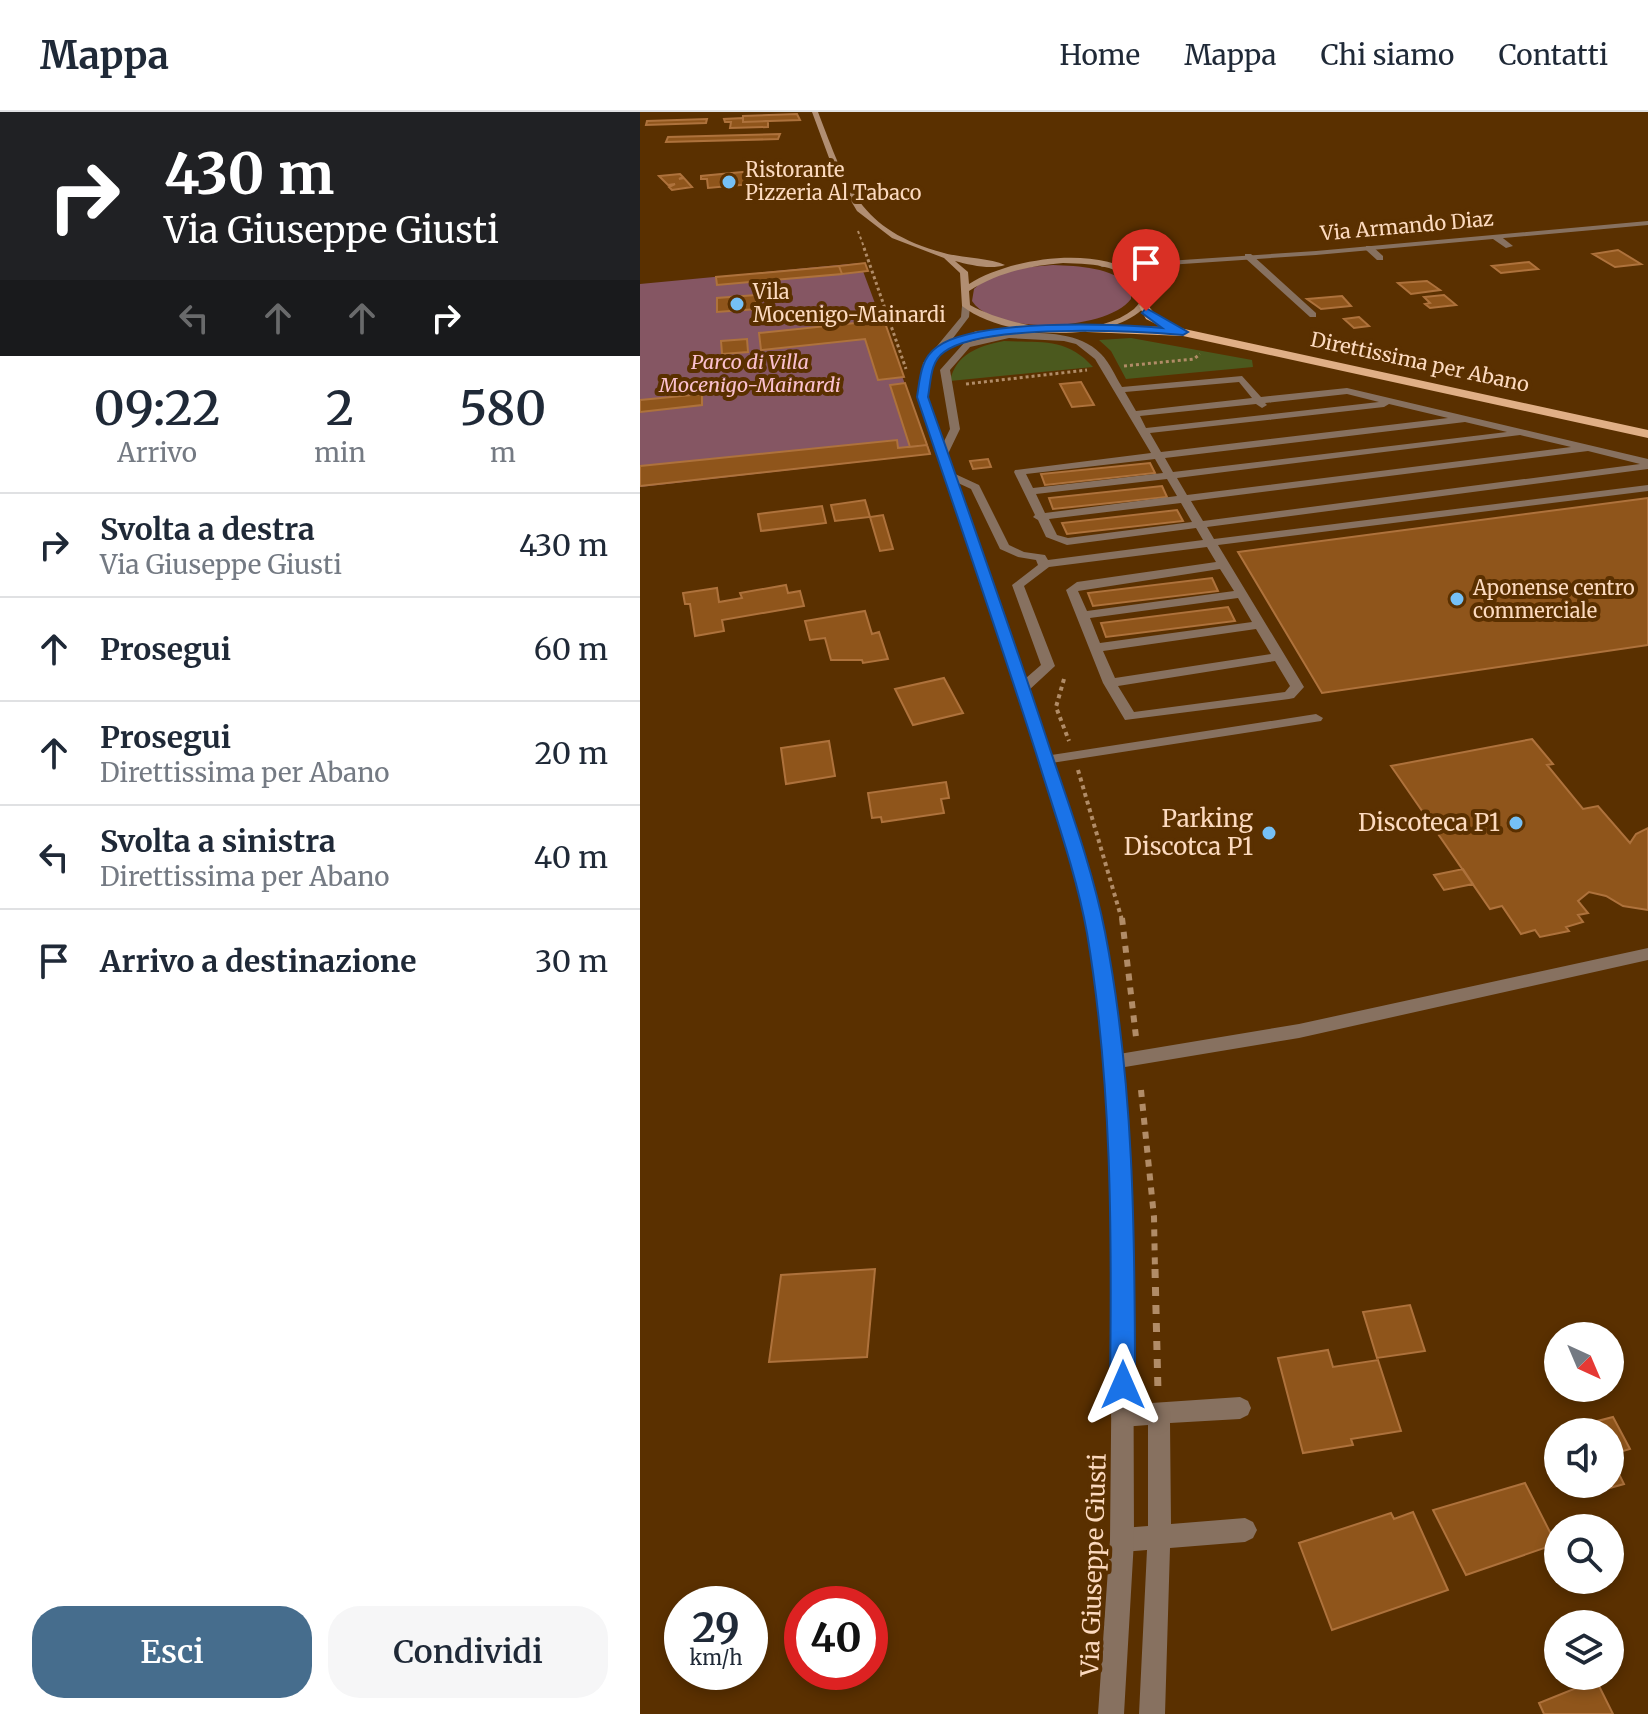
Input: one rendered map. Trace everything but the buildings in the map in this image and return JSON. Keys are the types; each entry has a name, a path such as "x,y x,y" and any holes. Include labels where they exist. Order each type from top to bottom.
{"highway":[{"name":"Direttissima per Abano","path":"1145,306 1150,316 1183,332"},
{"name":"Direttissima per Abano","path":"1087,328 1183,332 1648,434"}],"main road":[{"path":"815,112 848,195 867,216 887,231 947,259 964,272 966,289"},
{"path":"947,259 981,265 1027,263 1102,265 1135,275 1145,282 1150,294 1145,306 1112,323 1059,330 1034,330 991,321 966,306 963,294 978,278 1027,263"}],"street":[{"path":"1643,223 1648,230"},
{"name":"Via Armando Diaz","path":"1102,265 1369,248 1643,223"},
{"path":"1496,237 1509,246"},
{"path":"1369,248 1380,258"},
{"path":"1248,256 1313,315"},
{"path":"1145,282 1151,271 1168,263"},
{"path":"923,384 928,363 965,317 966,306"},
{"path":"940,349 976,334 1034,330"},
{"path":"1059,330 1087,341 1097,349 1099,363"},
{"path":"942,456 955,429 945,370 967,345 1009,335 1049,336 1079,342 1119,390 1297,687 1289,695 1133,718 1126,715 1110,683 1072,590 1077,586 1223,565"},
{"path":"1119,390 1242,379 1352,525"},
{"name":"Via Giuseppe Giusti","path":"923,384 923,397 1023,688 1096,931 1113,1062 1123,1230 1122,1540 1111,1714"},
{"path":"1133,414 1347,391 1648,464"},
{"path":"1143,431 1395,403"},
{"path":"1395,403 1492,507"},
{"path":"1465,419 1028,468 1019,472 1039,517 1052,537 1061,542 1648,464"},
{"path":"1028,492 1525,433"},
{"path":"1039,517 1591,448"},
{"path":"949,475 975,487 1004,547 1022,555 1041,557 1043,564"},
{"path":"1023,688 1048,666 1018,585 1043,564 1648,488"},
{"path":"1081,616 1240,594"},
{"path":"1095,648 1258,625"},
{"path":"1110,683 1277,657"},
{"path":"1045,760 1316,718"},
{"path":"1113,1062 1299,1031 1648,954"},
{"path":"1122,1416 1159,1417 1240,1408"},
{"path":"1152,1714 1159,1417"},
{"path":"1122,1540 1158,1540 1245,1530"}],"path":[{"path":"848,195 853,219 909,378 923,384"},
{"path":"1124,366 1194,359 1206,350"},
{"path":"966,384 1099,363"}],"green space":[{"name":"Parco di Villa Mocenigo-Mainardi","path":"860,263 931,454 640,487 640,284"},
{"path":"1053,265 1095,269 1114,275 1131,287 1131,299 1118,310 1099,318 1051,325 1003,320 984,312 972,301 974,289 1000,274"}],"shaded area":[{"path":"1131,338 1252,360 1253,367 1126,379 1111,351 1099,340"},
{"path":"1004,341 1063,346 1083,357 1093,367 950,381 963,358 985,346"}],"place":[{"name":"Ristorante Pizzeria Al Tabaco","path":"729,182"},
{"name":"Vila Mocenigo-Mainardi","path":"737,304"},
{"name":"Aponense centro commerciale","path":"1457,599"},
{"name":"Discoteca P1","path":"1516,823"},
{"name":"Parking Discotca P1","path":"1269,833"}],"route":[{"path":"1123,1385 1123,1230 1113,1062 1096,931 1073,844 1023,688 923,397 923,378 928,363 940,349 976,334 1120,327 1183,332 1161,323 1146,311"}]}
